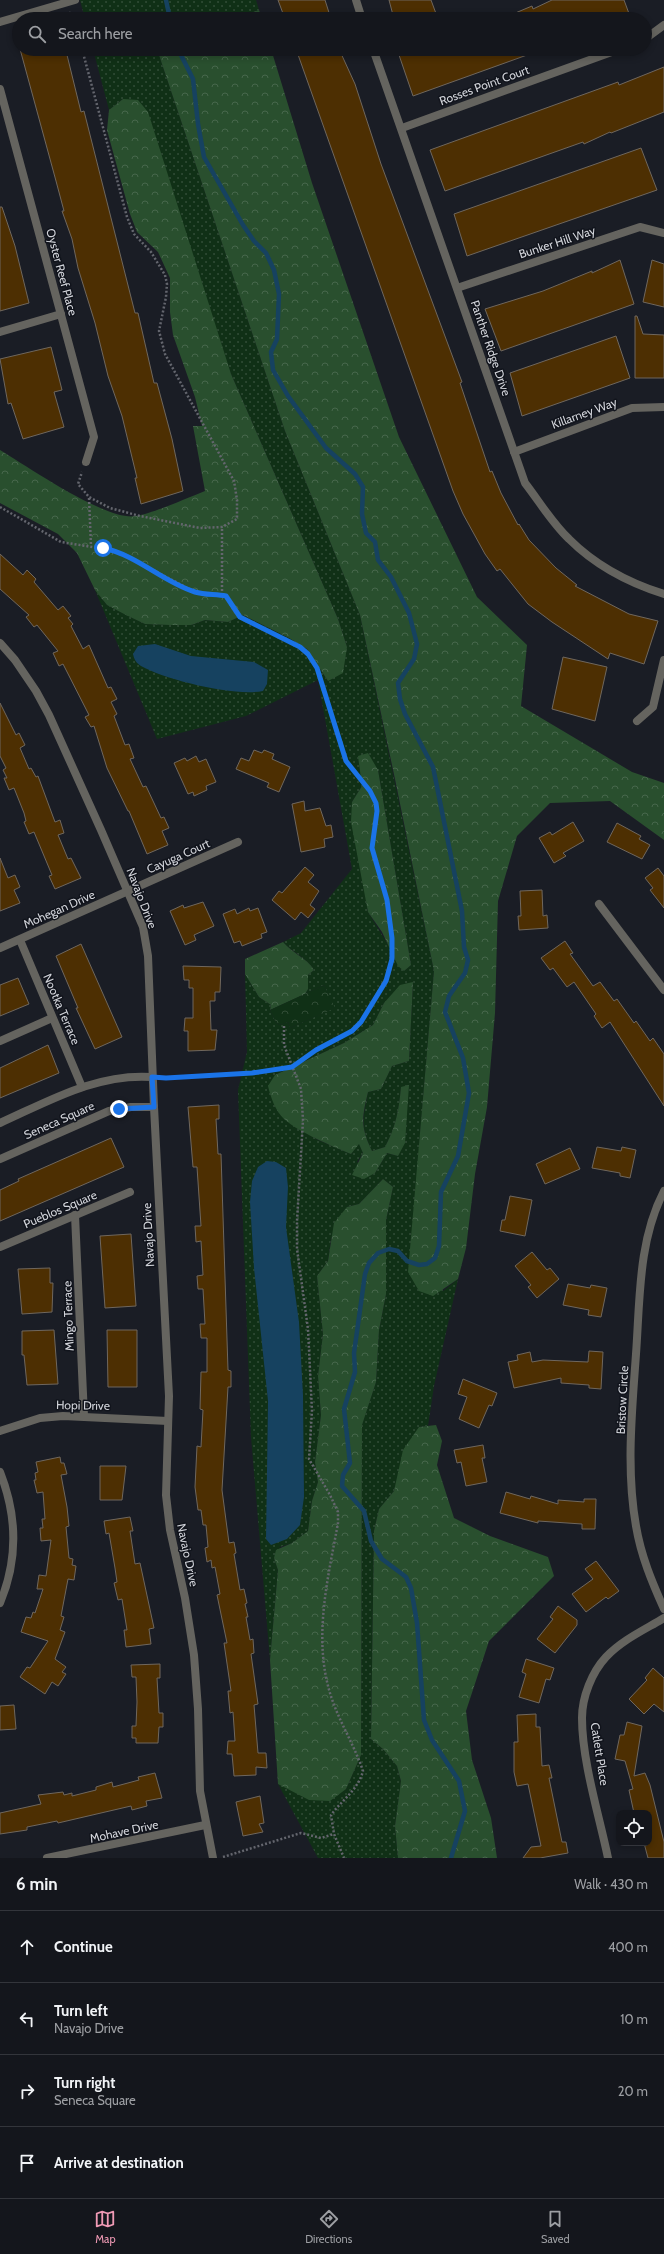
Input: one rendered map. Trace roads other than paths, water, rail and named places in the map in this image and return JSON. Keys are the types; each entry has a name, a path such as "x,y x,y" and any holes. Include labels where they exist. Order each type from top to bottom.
{"street":[{"path":"34,12 75,0"},
{"path":"356,0 360,12"},
{"path":"0,22 12,18"},
{"path":"652,34 664,25"},
{"name":"Panther Ridge Drive","path":"376,56 525,483 568,538 603,567 647,588 664,594"},
{"name":"Rosses Point Court","path":"402,128 601,56"},
{"name":"Oyster Reef Place","path":"0,89 94,437 86,462"},
{"name":"Bunker Hill Way","path":"457,288 640,227 664,233"},
{"path":"0,332 60,314"},
{"name":"Killarney Way","path":"514,452 632,408 664,407"},
{"name":"Navajo Drive","path":"0,643 15,660 32,685 49,715 143,927 148,956 152,1077 169,1396 166,1495 170,1530 185,1598 194,1655 200,1791 205,1825 213,1858"},
{"path":"637,721 653,707 664,660"},
{"name":"Cayuga Court","path":"128,892 238,842"},
{"name":"Mohegan Drive","path":"0,948 128,892"},
{"path":"599,904 664,990"},
{"name":"Nootka Terrace","path":"20,940 82,1087"},
{"path":"0,1041 52,1018"},
{"name":"Seneca Square","path":"0,1123 82,1087 101,1081 136,1076 152,1077"},
{"name":"Seneca Square","path":"0,1159 109,1111 131,1107 154,1107"},
{"name":"Bristow Circle","path":"664,1191 658,1203 642,1262 631,1425 632,1491 636,1526 642,1558 664,1609"},
{"name":"Pueblos Square","path":"0,1247 130,1192"},
{"name":"Mingo Terrace","path":"75,1215 84,1416"},
{"name":"Hopi Drive","path":"0,1431 40,1418 84,1416 168,1422"},
{"path":"0,1472 6,1488 12,1513 14,1537 12,1561 7,1585 0,1603"},
{"name":"Catlett Place","path":"608,1858 586,1751 582,1717 585,1700 590,1683 605,1658 620,1644 664,1618"},
{"name":"Mohave Drive","path":"47,1858 205,1825"}],"water":[{"path":"155,644 191,656 254,662 268,670 267,684 263,691 236,692 201,686 167,677 141,666 134,658 133,654 138,646"},
{"path":"267,1161 276,1162 286,1168 288,1187 286,1227 299,1322 303,1395 304,1497 300,1525 287,1539 271,1545 266,1539 268,1401 254,1268 250,1202 252,1181 258,1167"}],"waterway":[{"path":"166,0 169,12"},
{"path":"182,56 193,79 198,124 204,157 243,225 254,241 266,253 274,270 279,294 277,339 271,352 273,370 288,396 326,448 355,474 363,487 362,514 366,533 375,542 378,560 391,577 409,613 417,644 414,659 398,683 400,699 405,714 433,767 462,911 464,947 468,960 465,973 449,996 445,1012 463,1058 469,1093 458,1156 441,1192 439,1246 435,1258 427,1264 419,1265 407,1261 398,1251 389,1249 378,1253 369,1263 365,1274 354,1353 355,1372 344,1409 350,1463 343,1475 342,1486 364,1511 371,1541 382,1559 406,1577 411,1588 417,1623 424,1720 432,1740 459,1781 465,1811 451,1858"}]}
